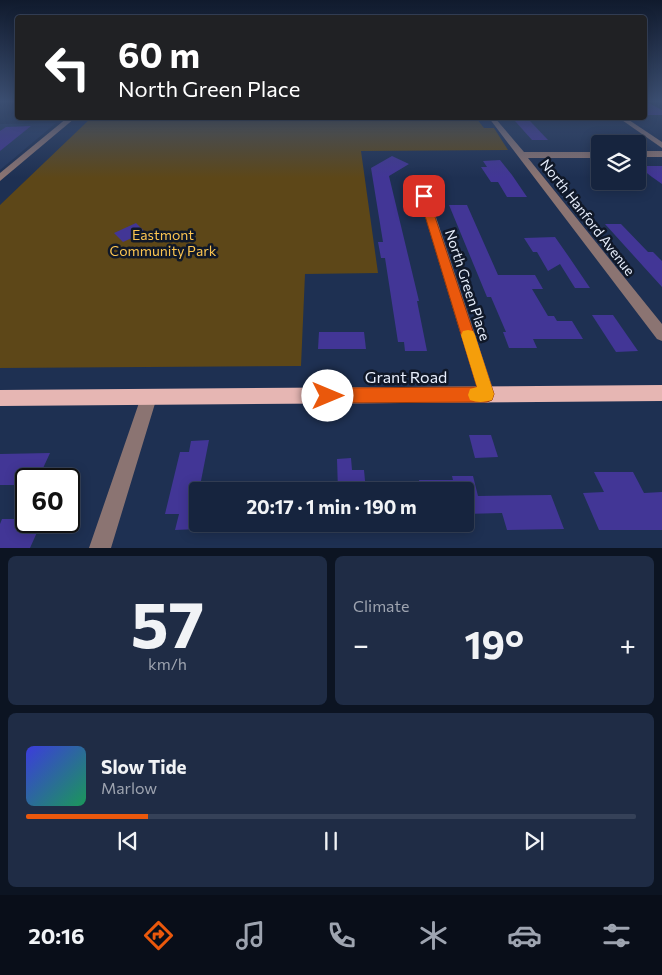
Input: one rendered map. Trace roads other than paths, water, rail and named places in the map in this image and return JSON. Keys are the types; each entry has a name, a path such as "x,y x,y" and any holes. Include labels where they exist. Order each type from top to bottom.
{"main road":[{"name":"Grant Road","path":"0,398 662,394"}],"street":[{"path":"0,178 61,127"},
{"name":"North Hanford Avenue","path":"498,127 662,335"},
{"path":"634,127 662,146"},
{"path":"646,154 662,154"},
{"path":"520,155 591,155"},
{"name":"North Green Place","path":"428,184 424,196 487,394"},
{"path":"100,548 149,397"}],"park label":[{"name":"Eastmont Community Park","path":"163,242"}]}
